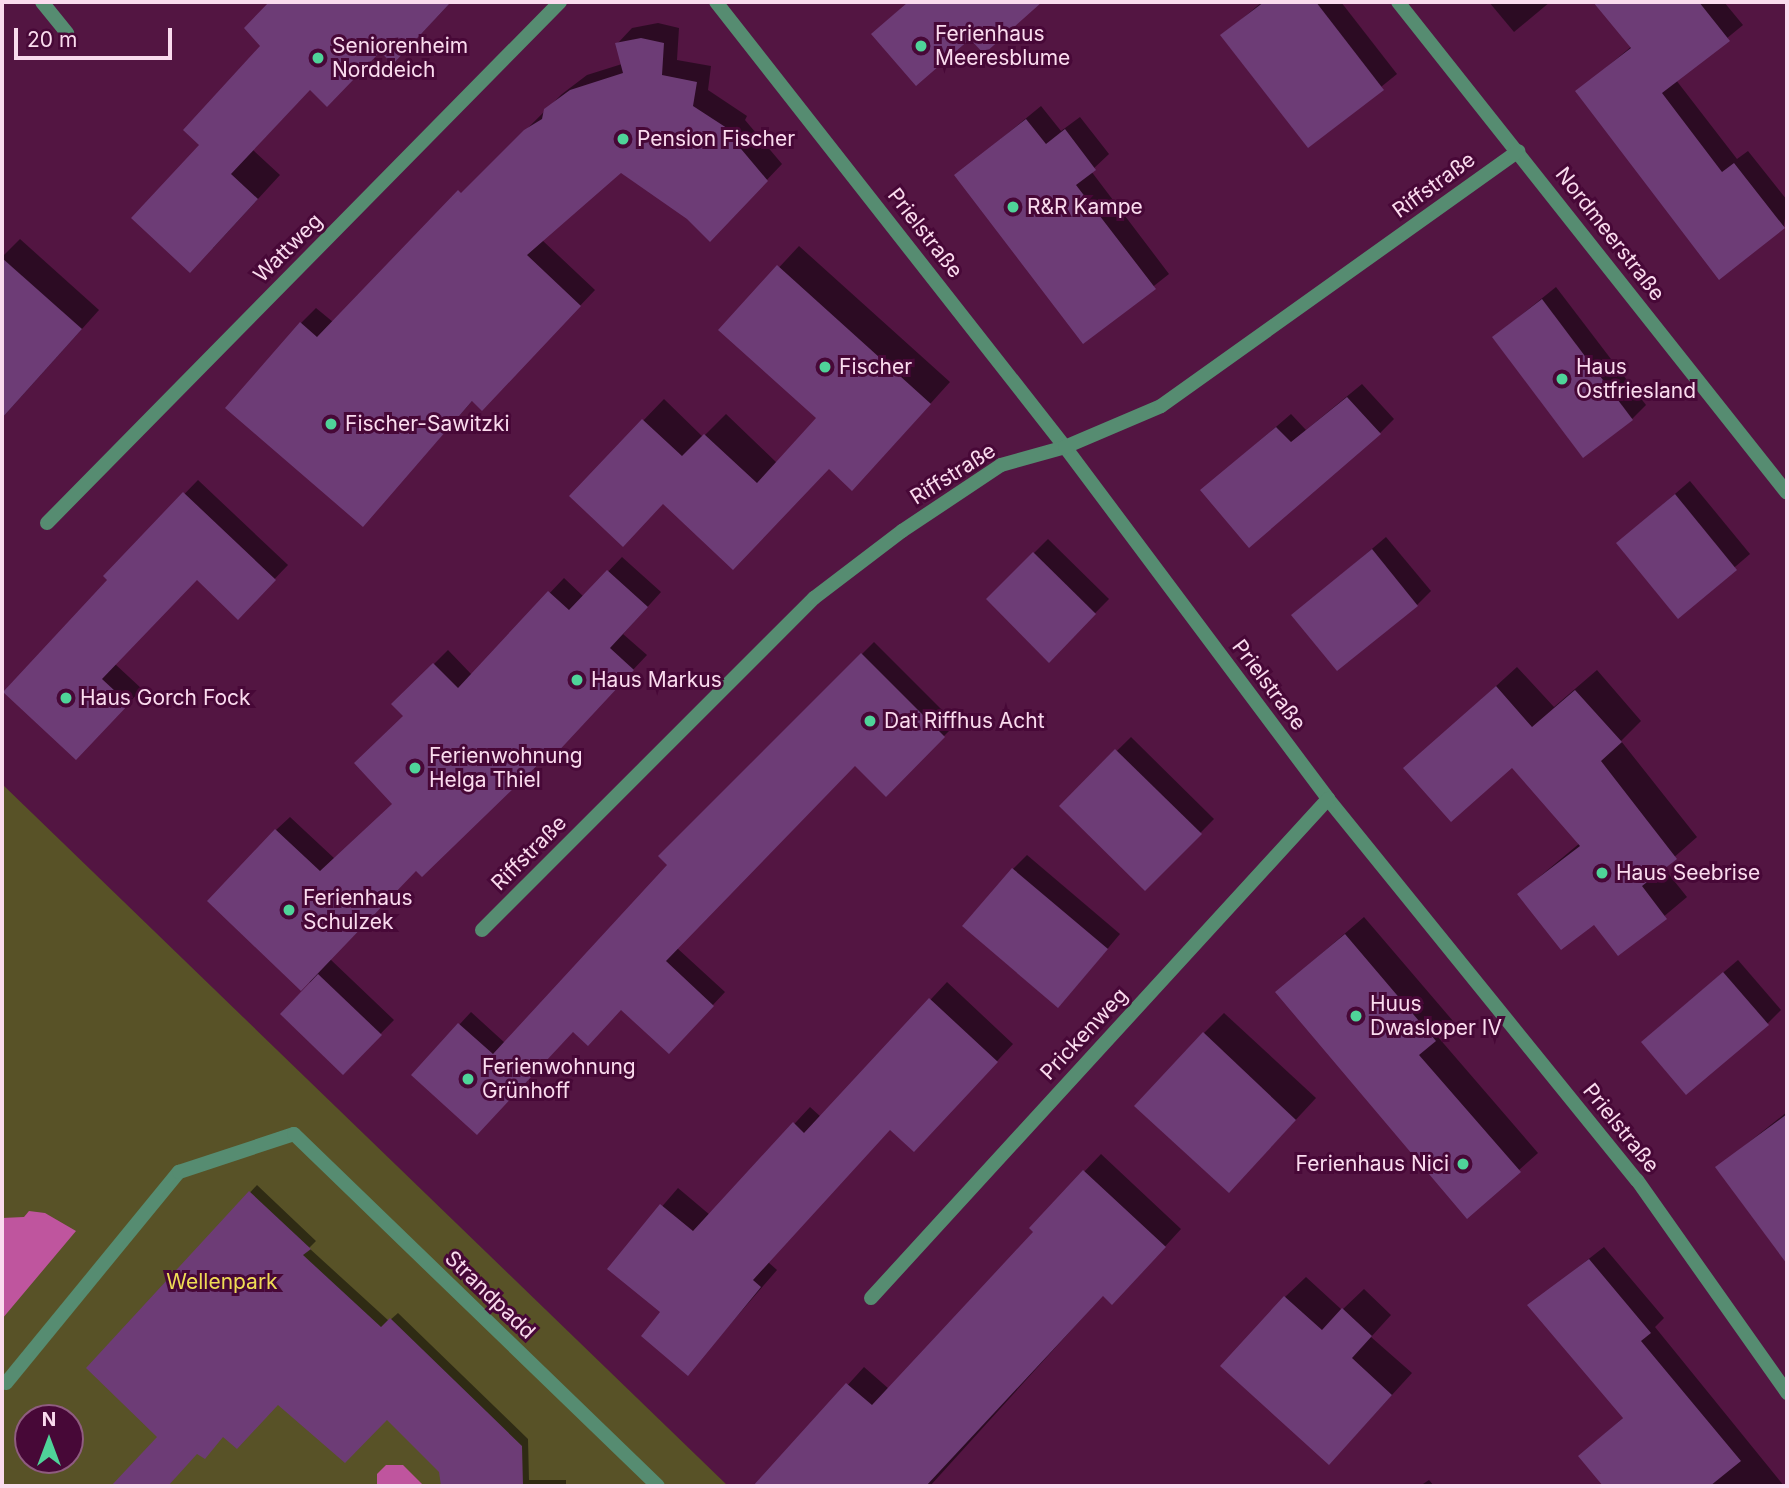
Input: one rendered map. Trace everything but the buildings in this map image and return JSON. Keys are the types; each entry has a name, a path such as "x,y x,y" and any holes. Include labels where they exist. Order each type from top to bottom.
{"street":[{"path":"42,2 68,33"},
{"name":"Wattweg","path":"47,523 560,2"},
{"name":"Prielstraße","path":"716,2 1065,447 1328,799 1637,1180 1787,1393"},
{"name":"Nordmeerstraße","path":"1398,2 1787,493"},
{"name":"Riffstraße","path":"482,930 814,598 1001,465 1065,447 1161,406 1518,151"},
{"name":"Prickenweg","path":"871,1298 1328,799"},
{"name":"Strandpadd","path":"6,1383 179,1172 294,1135 658,1486"}],"green space":[{"name":"Wellenpark","path":"2,784 728,1486 2,1486"}],"shaded area":[{"path":"29,1211 45,1213 76,1231 2,1319 2,1218 24,1217"},
{"path":"386,1465 403,1465 424,1486 377,1486 377,1474"}],"place":[{"name":"Ferienhaus Meeresblume","path":"921,46"},
{"name":"Seniorenheim Norddeich","path":"318,58"},
{"name":"Pension Fischer","path":"623,139"},
{"name":"R&R Kampe","path":"1013,207"},
{"name":"Fischer","path":"825,367"},
{"name":"Haus Ostfriesland","path":"1562,379"},
{"name":"Fischer-Sawitzki","path":"331,424"},
{"name":"Haus Markus","path":"577,680"},
{"name":"Haus Gorch Fock","path":"66,698"},
{"name":"Dat Riffhus Acht","path":"870,721"},
{"name":"Ferienwohnung Helga Thiel","path":"415,768"},
{"name":"Haus Seebrise","path":"1602,873"},
{"name":"Ferienhaus Schulzek","path":"289,910"},
{"name":"Huus Dwasloper IV","path":"1356,1016"},
{"name":"Ferienwohnung Grünhoff","path":"468,1079"},
{"name":"Ferienhaus Nici","path":"1463,1164"}]}
